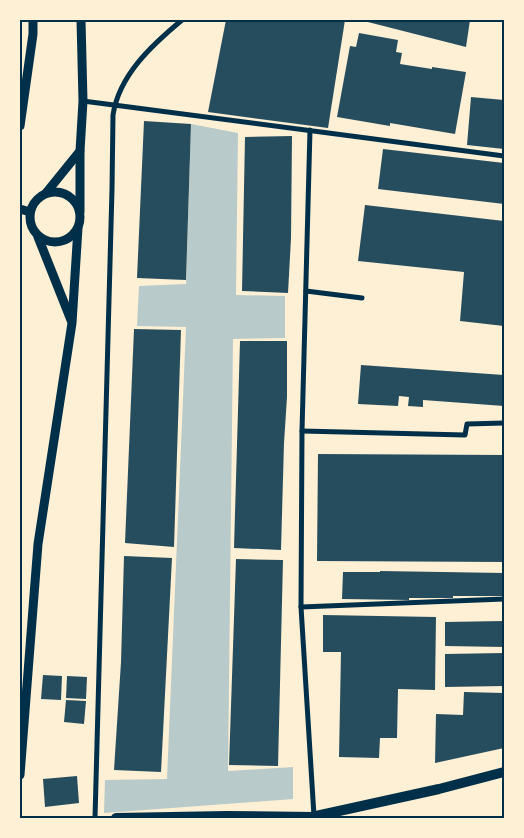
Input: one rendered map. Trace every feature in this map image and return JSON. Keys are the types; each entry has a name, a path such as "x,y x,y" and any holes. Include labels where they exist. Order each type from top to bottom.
{"main road":[{"path":"116,818 311,817 439,789 504,772"}],"street":[{"path":"20,126 33,34 33,20"},
{"path":"20,775 38,544 72,323 80,221 80,151 83,101 81,20"},
{"path":"94,818 114,106 128,77 153,44 182,20"},
{"path":"83,101 504,156"},
{"path":"310,130 302,431 301,607 311,817"},
{"path":"72,323 38,236 33,229 30,221 30,212 33,204 46,193 80,151"},
{"path":"46,193 64,193 77,204 80,212"},
{"path":"20,209 30,212"},
{"path":"38,236 52,242 60,242 74,235 78,228"},
{"path":"306,291 362,298"},
{"path":"302,431 465,435 466,424 504,423"},
{"path":"301,607 504,599"}],"shaded area":[{"path":"191,124 238,133 236,295 285,296 285,338 233,339 228,771 293,767 293,799 104,813 105,780 167,779 186,327 137,326 139,286 186,284"}],"building":[{"path":"226,20 345,20 328,128 208,112"},
{"path":"360,20 470,20 466,47"},
{"path":"359,33 398,40 396,52 402,53 400,64 466,72 455,134 390,123 390,126 337,117 350,46 356,47"},
{"path":"471,97 504,100 504,149 467,145"},
{"path":"144,121 191,124 186,280 137,278"},
{"path":"292,136 291,238 288,293 242,291 245,137"},
{"path":"383,149 504,163 504,204 378,189"},
{"path":"365,205 504,221 504,326 460,321 464,272 358,261"},
{"path":"134,329 181,330 174,547 125,543"},
{"path":"240,341 287,341 287,397 281,550 234,548"},
{"path":"361,365 504,375 504,406 423,400 423,407 408,406 409,397 399,396 398,406 358,404"},
{"path":"318,454 504,455 504,562 317,561"},
{"path":"124,556 172,558 161,772 114,770 121,662"},
{"path":"236,559 283,560 278,766 229,765"},
{"path":"343,572 504,573 504,596 453,596 453,598 409,598 409,600 342,599"},
{"path":"323,615 436,617 435,690 398,689 397,738 380,738 379,758 339,757 341,652 323,652"},
{"path":"504,621 504,647 445,646 445,622"},
{"path":"504,653 504,686 445,687 445,654"},
{"path":"43,675 62,676 61,700 41,699"},
{"path":"67,676 87,677 86,699 66,698"},
{"path":"464,692 504,693 504,748 435,763 436,714 463,715"},
{"path":"66,700 86,701 84,724 64,722"},
{"path":"77,776 79,803 45,807 43,779"}]}
